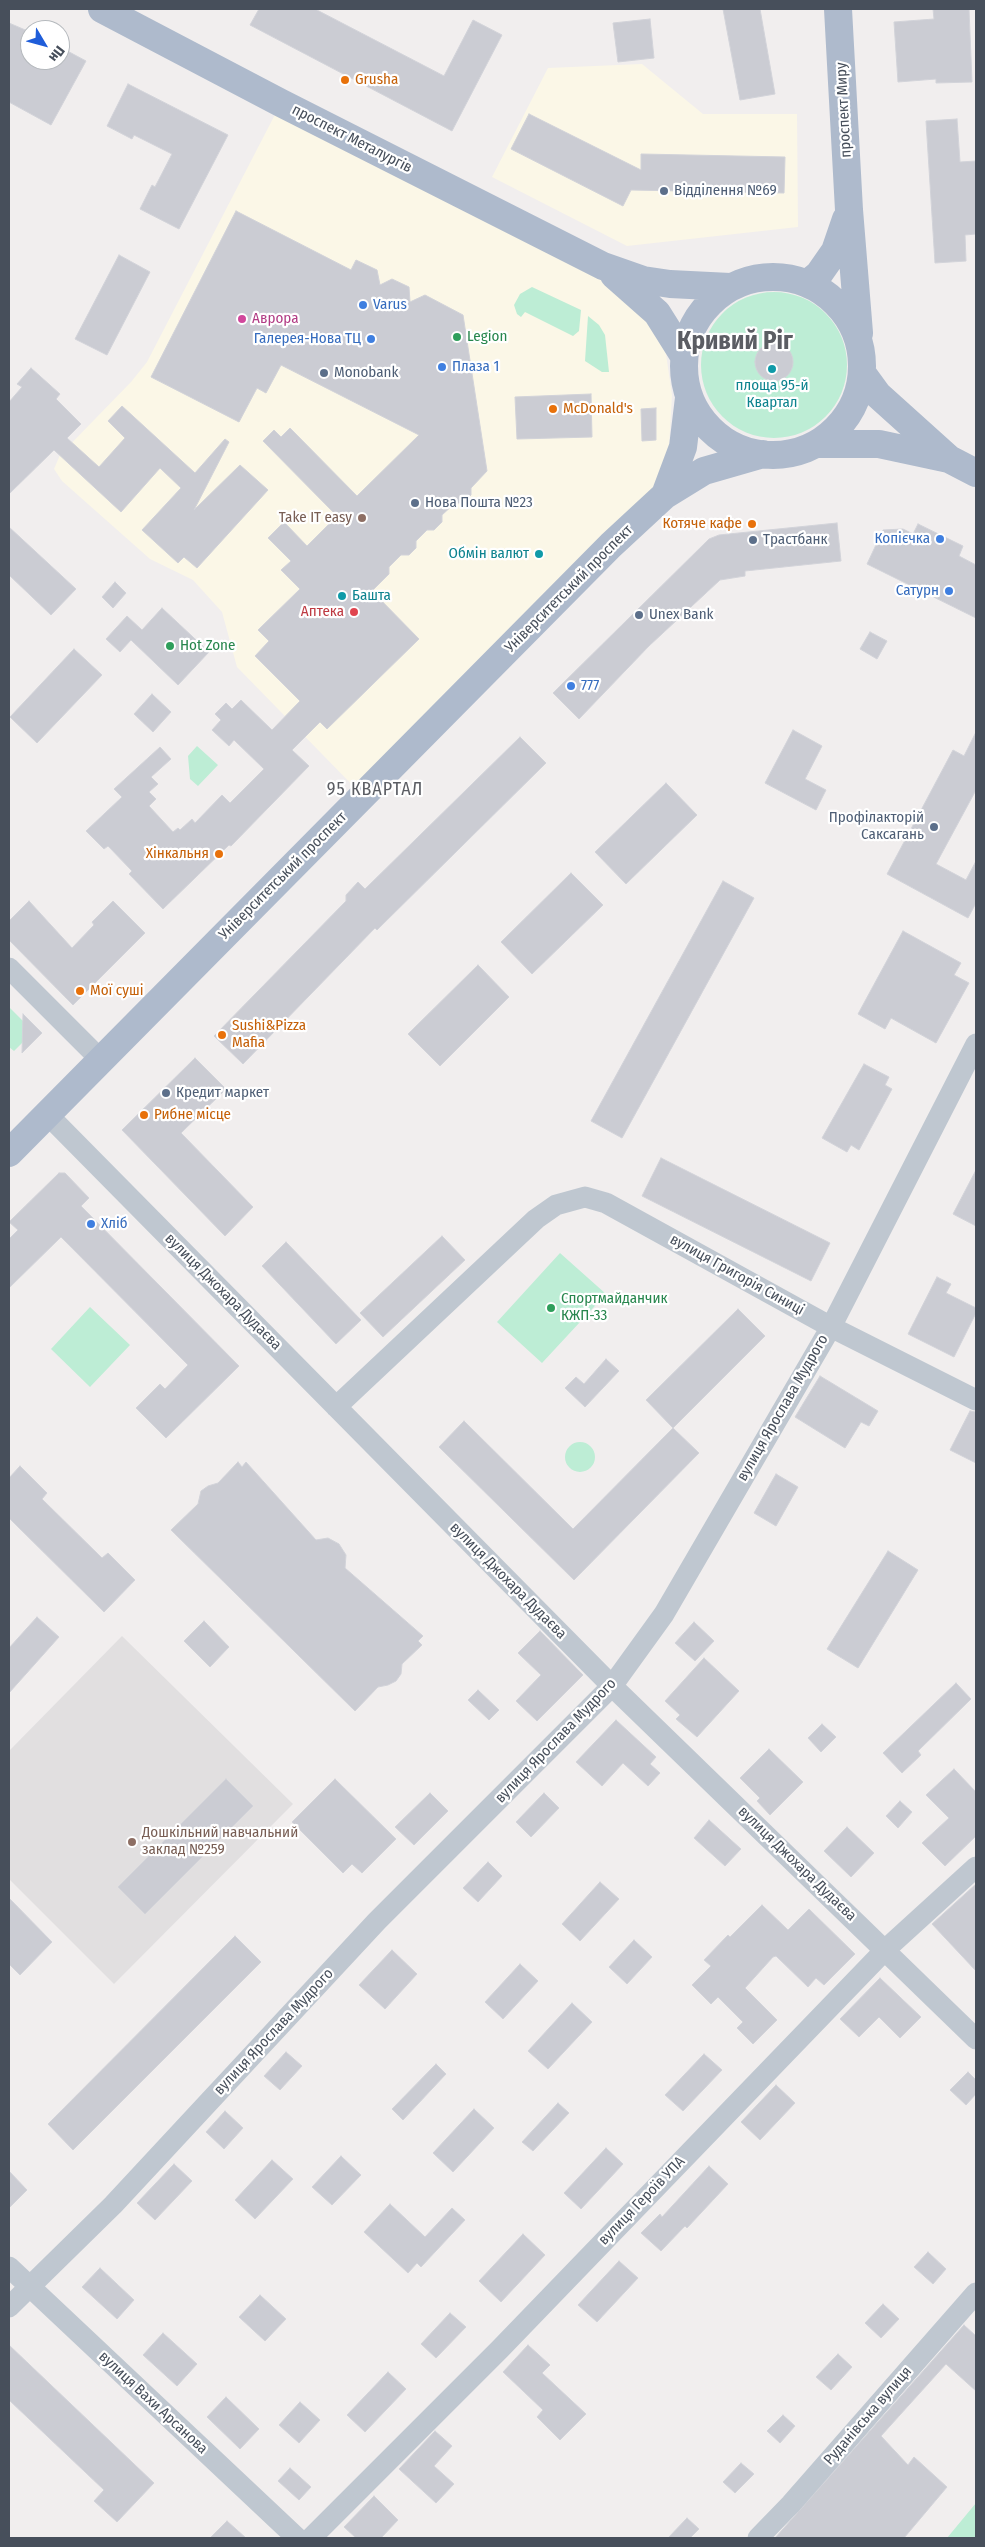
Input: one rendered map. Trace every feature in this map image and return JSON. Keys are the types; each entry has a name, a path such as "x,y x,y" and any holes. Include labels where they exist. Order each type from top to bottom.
{"main road":[{"name":"проспект Металургів","path":"102,9 281,103 603,266"},
{"name":"проспект Миру","path":"838,9 849,210 860,344"},
{"path":"808,283 819,274 835,251 849,210"},
{"path":"603,266 644,280 670,284 730,287"},
{"path":"603,266 657,313 684,356"},
{"path":"762,454 744,450 726,442 711,430 699,415 690,398 684,378 684,356 694,323 710,303 730,287 749,279 769,276 789,278 808,283 832,298 853,325 860,344 862,373 852,406 843,421 817,444"},
{"path":"862,373 878,395 949,459 976,473"},
{"path":"665,495 683,447 690,398"},
{"path":"665,495 704,471 762,454 790,453 817,444 879,444 949,459"},
{"name":"Університетський проспект","path":"9,1153 604,552 665,495"}],"street":[{"path":"9,968 101,1060"},
{"name":"вулиця Ярослава Мудрого","path":"9,2307 112,2205 377,1921 612,1686 664,1614 831,1327 976,1044"},
{"name":"вулиця Джохара Дудаєва","path":"47,1114 612,1686 886,1949 976,2039"},
{"name":"вулиця Григорія Синиці","path":"336,1407 536,1219 556,1206 585,1197 606,1203 831,1327 976,1400"},
{"name":"вулиця Героїв УПА","path":"311,2538 500,2349 886,1949 976,1867"},
{"name":"вулиця Вахи Арсанова","path":"9,2267 297,2538"},
{"name":"Руданівська вулиця","path":"758,2538 791,2504 976,2293"}],"shaded area":[{"path":"642,64 703,114 797,114 798,227 627,246 492,177 548,68"},
{"path":"281,103 565,246 644,316 666,354 672,395 669,448 655,492 363,796 237,667 222,612 193,580 150,559 62,481 54,469 60,455 131,382 147,362"},
{"name":"Дошкільний навчальний заклад №259","path":"122,1636 293,1804 114,1984 9,1879 9,1751"}],"green space":[{"path":"532,287 581,310 579,331 573,336 525,312 521,317 517,314 514,305 520,294"},
{"name":"площа 95-й Квартал","path":"774,292 802,298 826,313 841,337 847,365 841,393 826,417 802,432 774,438 746,432 722,417 707,393 701,365 707,337 722,313 746,298"},
{"path":"588,316 599,325 605,335 609,372 602,372 585,361"},
{"path":"197,746 218,765 198,786 190,779 188,756"},
{"path":"9,1007 26,1024 24,1041 14,1051 9,1047"},
{"name":"Спортмайданчик КЖП-33","path":"560,1253 606,1294 542,1363 497,1322"},
{"path":"90,1307 130,1345 90,1387 51,1349"},
{"path":"580,1442 586,1443 594,1451 594,1463 586,1471 580,1472 574,1471 566,1463 565,1457 566,1451 574,1443"},
{"path":"976,2503 976,2538 947,2538"}],"building":[{"path":"259,9 315,9 444,76 473,20 502,35 452,131 250,25"},
{"path":"723,9 760,9 775,94 740,100"},
{"path":"933,9 969,9 972,82 936,83 936,79 898,82 894,22 934,19"},
{"path":"650,19 654,58 618,62 613,23"},
{"path":"9,23 20,28 20,70 70,70 70,52 86,61 51,125 9,102"},
{"path":"128,84 228,135 179,229 140,209 152,185 155,187 172,154 134,135 132,139 107,126"},
{"path":"529,114 641,170 641,154 785,157 784,193 631,190 623,206 511,149"},
{"path":"957,119 960,162 976,161 976,234 965,235 966,261 935,263 926,121"},
{"path":"236,211 351,270 356,260 377,270 380,285 392,279 409,287 410,302 425,295 463,315 487,471 471,488 471,495 462,503 455,503 442,515 442,522 434,530 427,530 416,541 416,548 409,555 401,555 389,567 389,574 372,591 419,639 327,729 320,722 292,750 309,766 231,846 229,845 163,909 129,874 132,871 108,846 104,849 86,831 122,797 114,789 160,747 171,759 151,777 158,784 149,792 156,799 149,806 173,832 178,828 180,830 192,819 195,823 222,795 230,803 264,769 234,740 229,746 212,730 221,720 215,714 226,703 232,709 241,700 272,730 300,701 255,656 269,641 258,630 300,589 281,570 291,561 268,538 284,522 307,546 337,516 263,441 274,430 281,437 290,428 357,496 419,435 281,365 266,393 257,388 239,422 151,377"},
{"path":"119,255 150,272 107,355 75,339"},
{"path":"774,343 787,349 793,362 787,375 774,381 761,375 755,362 761,349"},
{"path":"31,368 60,394 56,399 81,424 67,438 99,467 125,438 108,421 122,406 195,473 225,439 229,442 194,510 240,465 268,490 197,568 184,557 178,563 142,530 181,488 160,468 121,512 54,450 9,494 9,402 22,387 17,384"},
{"name":"McDonald's","path":"591,394 592,437 517,439 515,397"},
{"path":"656,408 656,440 642,441 641,409"},
{"path":"837,523 841,561 745,571 745,576 720,580 649,646 579,719 553,693 709,539 719,535"},
{"name":"Сатурн","path":"918,524 963,546 959,556 976,565 976,618 867,564 883,530 903,529 913,534"},
{"path":"9,527 76,589 51,615 9,575"},
{"path":"115,582 126,593 113,608 102,597"},
{"name":"Hot Zone","path":"162,608 209,652 178,685 131,640 120,652 106,639 127,616 142,630"},
{"path":"870,632 887,641 877,659 860,649"},
{"path":"74,649 102,675 37,743 10,717"},
{"path":"152,694 171,712 153,732 134,714"},
{"path":"793,730 822,746 805,779 826,790 816,810 765,783"},
{"name":"Профілакторій Саксагань","path":"976,732 976,790 936,864 966,880 976,861 976,903 968,918 887,874 953,750 964,756"},
{"path":"520,737 546,763 377,930 375,928 243,1064 214,1036 346,901 346,895 358,882 365,889"},
{"path":"666,783 697,815 626,884 595,852"},
{"path":"571,873 603,905 532,974 501,942"},
{"path":"723,881 754,898 622,1138 591,1121"},
{"path":"29,901 72,948 94,925 92,922 113,901 145,933 73,1005 9,940 9,921"},
{"path":"903,931 961,963 954,975 969,983 936,1043 891,1018 885,1029 858,1014"},
{"path":"478,965 509,997 440,1066 408,1034"},
{"path":"23,1014 42,1033 22,1053"},
{"path":"195,1058 226,1089 181,1133 253,1207 225,1236 122,1130"},
{"path":"864,1064 889,1077 885,1085 892,1089 859,1150 851,1145 847,1152 822,1138"},
{"path":"661,1158 830,1243 811,1281 642,1196"},
{"path":"976,1170 976,1226 953,1214"},
{"path":"59,1173 65,1173 89,1198 81,1206 239,1366 166,1438 136,1408 160,1384 165,1389 188,1365 61,1237 9,1288 9,1239 18,1230 9,1222"},
{"path":"442,1236 465,1260 383,1337 360,1313"},
{"path":"286,1242 361,1320 336,1344 262,1266"},
{"path":"937,1277 951,1284 946,1293 976,1308 976,1313 954,1357 908,1334"},
{"path":"738,1309 765,1336 673,1428 646,1400"},
{"path":"606,1359 619,1371 585,1407 565,1388 576,1377 584,1384"},
{"path":"820,1376 878,1411 869,1426 861,1422 845,1448 795,1417"},
{"path":"970,1411 976,1412 976,1463 950,1450"},
{"path":"464,1421 573,1529 673,1428 699,1453 574,1580 439,1447"},
{"path":"238,1462 242,1467 246,1462 316,1540 328,1538 339,1544 346,1555 345,1568 423,1636 418,1641 422,1645 402,1664 401,1674 396,1681 378,1687 355,1711 171,1530 198,1504 201,1491 208,1486 218,1483"},
{"path":"20,1466 47,1493 42,1499 102,1558 108,1553 135,1580 104,1612 9,1518 9,1478"},
{"path":"776,1474 798,1487 776,1526 754,1513"},
{"path":"888,1551 918,1570 858,1668 827,1649"},
{"path":"37,1617 59,1637 9,1693 9,1648"},
{"path":"204,1621 229,1647 210,1667 184,1641"},
{"path":"694,1622 714,1641 695,1661 675,1643"},
{"path":"540,1631 583,1675 537,1721 516,1701 541,1675 518,1653"},
{"path":"704,1658 739,1691 697,1737 676,1719 680,1715 665,1701"},
{"path":"956,1683 971,1699 918,1751 921,1755 902,1773 883,1753"},
{"path":"478,1690 499,1710 489,1720 468,1700"},
{"path":"616,1720 656,1757 650,1764 660,1773 648,1786 623,1763 602,1786 576,1762"},
{"path":"822,1724 836,1737 821,1752 808,1738"},
{"path":"769,1749 803,1782 770,1815 757,1801 760,1798 740,1778"},
{"path":"954,1769 976,1792 976,1836 945,1866 922,1843 949,1818 926,1795"},
{"path":"226,1779 253,1806 145,1914 118,1887"},
{"path":"335,1779 396,1839 362,1873 352,1864 343,1873 292,1822"},
{"path":"430,1793 448,1811 414,1845 395,1827"},
{"path":"544,1793 559,1808 531,1837 516,1822"},
{"path":"900,1801 912,1812 898,1828 886,1816"},
{"path":"709,1820 741,1849 725,1866 694,1838"},
{"path":"847,1827 874,1853 851,1877 824,1851"},
{"path":"488,1862 502,1876 478,1902 463,1888"},
{"path":"600,1882 619,1899 580,1941 562,1924"},
{"path":"976,1884 976,1971 932,1924"},
{"path":"9,1898 52,1942 20,1975 9,1964"},
{"path":"762,1905 788,1930 809,1909 855,1954 824,1985 816,1978 808,1987 776,1956 773,1957 745,1988 777,2020 753,2044 737,2028 743,2022 718,1997 711,2004 692,1985 711,1966 704,1960 728,1935 730,1937"},
{"path":"235,1936 261,1962 73,2150 48,2124"},
{"path":"634,1940 652,1957 627,1984 609,1967"},
{"path":"392,1950 417,1974 385,2009 359,1985"},
{"path":"520,1964 538,1981 503,2019 485,2002"},
{"path":"880,1978 921,2017 900,2038 879,2017 859,2037 840,2019"},
{"path":"572,2003 592,2022 548,2069 528,2051"},
{"path":"286,2052 302,2066 280,2090 264,2076"},
{"path":"704,2054 722,2070 683,2111 665,2095"},
{"path":"436,2064 446,2074 403,2120 392,2109"},
{"path":"968,2072 976,2080 976,2094 966,2105 950,2090"},
{"path":"776,2085 795,2103 760,2140 741,2122"},
{"path":"558,2103 569,2113 533,2151 522,2142"},
{"path":"474,2109 494,2128 453,2172 433,2153"},
{"path":"225,2111 243,2128 224,2149 206,2132"},
{"path":"606,2148 623,2164 581,2209 564,2193"},
{"path":"341,2156 361,2175 332,2205 312,2187"},
{"path":"272,2160 293,2179 255,2219 235,2200"},
{"path":"174,2164 192,2181 155,2220 137,2203"},
{"path":"709,2166 728,2184 687,2228 685,2226 661,2251 641,2233 660,2214 662,2217"},
{"path":"9,2171 27,2190 9,2208"},
{"path":"390,2204 425,2237 452,2208 465,2220 421,2267 417,2263 408,2273 364,2232"},
{"path":"523,2234 545,2255 501,2302 479,2281"},
{"path":"928,2252 946,2269 933,2284 914,2267"},
{"path":"619,2261 638,2278 597,2322 578,2305"},
{"path":"100,2268 134,2300 117,2319 82,2287"},
{"path":"260,2295 286,2319 265,2341 239,2317"},
{"path":"883,2304 899,2319 881,2338 865,2323"},
{"path":"450,2313 466,2327 436,2358 421,2344"},
{"path":"964,2325 976,2336 976,2391 946,2364 881,2436 908,2465 914,2457 947,2487 904,2538 775,2538"},
{"path":"163,2333 197,2364 177,2386 143,2355"},
{"path":"9,2345 154,2483 117,2522 94,2501 104,2490 9,2400"},
{"path":"528,2345 550,2365 542,2373 586,2414 560,2440 537,2417 543,2410 503,2372"},
{"path":"838,2354 852,2367 831,2390 816,2377"},
{"path":"388,2372 406,2389 365,2432 347,2415"},
{"path":"226,2397 259,2429 240,2449 207,2417"},
{"path":"300,2402 320,2420 299,2443 279,2425"},
{"path":"783,2415 795,2426 780,2443 767,2431"},
{"path":"435,2431 452,2446 434,2466 454,2484 436,2503 399,2469"},
{"path":"741,2463 754,2474 735,2493 723,2482"},
{"path":"290,2468 311,2487 299,2500 278,2481"},
{"path":"374,2496 398,2520 381,2538 356,2538 344,2527"},
{"path":"687,2518 699,2529 690,2538 668,2538"},
{"path":"227,2521 246,2538 210,2538"}],"place":[{"name":"Grusha","path":"345,80"},
{"name":"Відділення №69","path":"664,191"},
{"name":"Varus","path":"363,305"},
{"name":"Аврора","path":"242,319"},
{"name":"Legion","path":"457,337"},
{"name":"Галерея-Нова ТЦ","path":"371,339"},
{"name":"Плаза 1","path":"442,367"},
{"name":"площа 95-й Квартал","path":"772,369"},
{"name":"Monobank","path":"324,373"},
{"name":"McDonald's","path":"553,409"},
{"name":"Нова Пошта №23","path":"415,503"},
{"name":"Take IT easy","path":"362,518"},
{"name":"Котяче кафе","path":"752,524"},
{"name":"Копієчка","path":"940,539"},
{"name":"Трастбанк","path":"753,540"},
{"name":"Обмін валют","path":"539,554"},
{"name":"Сатурн","path":"949,591"},
{"name":"Башта","path":"342,596"},
{"name":"Аптека","path":"354,612"},
{"name":"Unex Bank","path":"639,615"},
{"name":"Hot Zone","path":"170,646"},
{"name":"777","path":"571,686"},
{"name":"Профілакторій Саксагань","path":"934,827"},
{"name":"Хінкальня","path":"219,854"},
{"name":"Мої суші","path":"80,991"},
{"name":"Sushi&Pizza Mafia","path":"222,1035"},
{"name":"Кредит маркет","path":"166,1093"},
{"name":"Рибне місце","path":"144,1115"},
{"name":"Хліб","path":"91,1224"},
{"name":"Спортмайданчик КЖП-33","path":"551,1308"},
{"name":"Дошкільний навчальний заклад №259","path":"132,1842"}],"district":[{"name":"Кривий Ріг","path":"735,342"},
{"name":"95 КВАРТАЛ","path":"375,790"}]}
